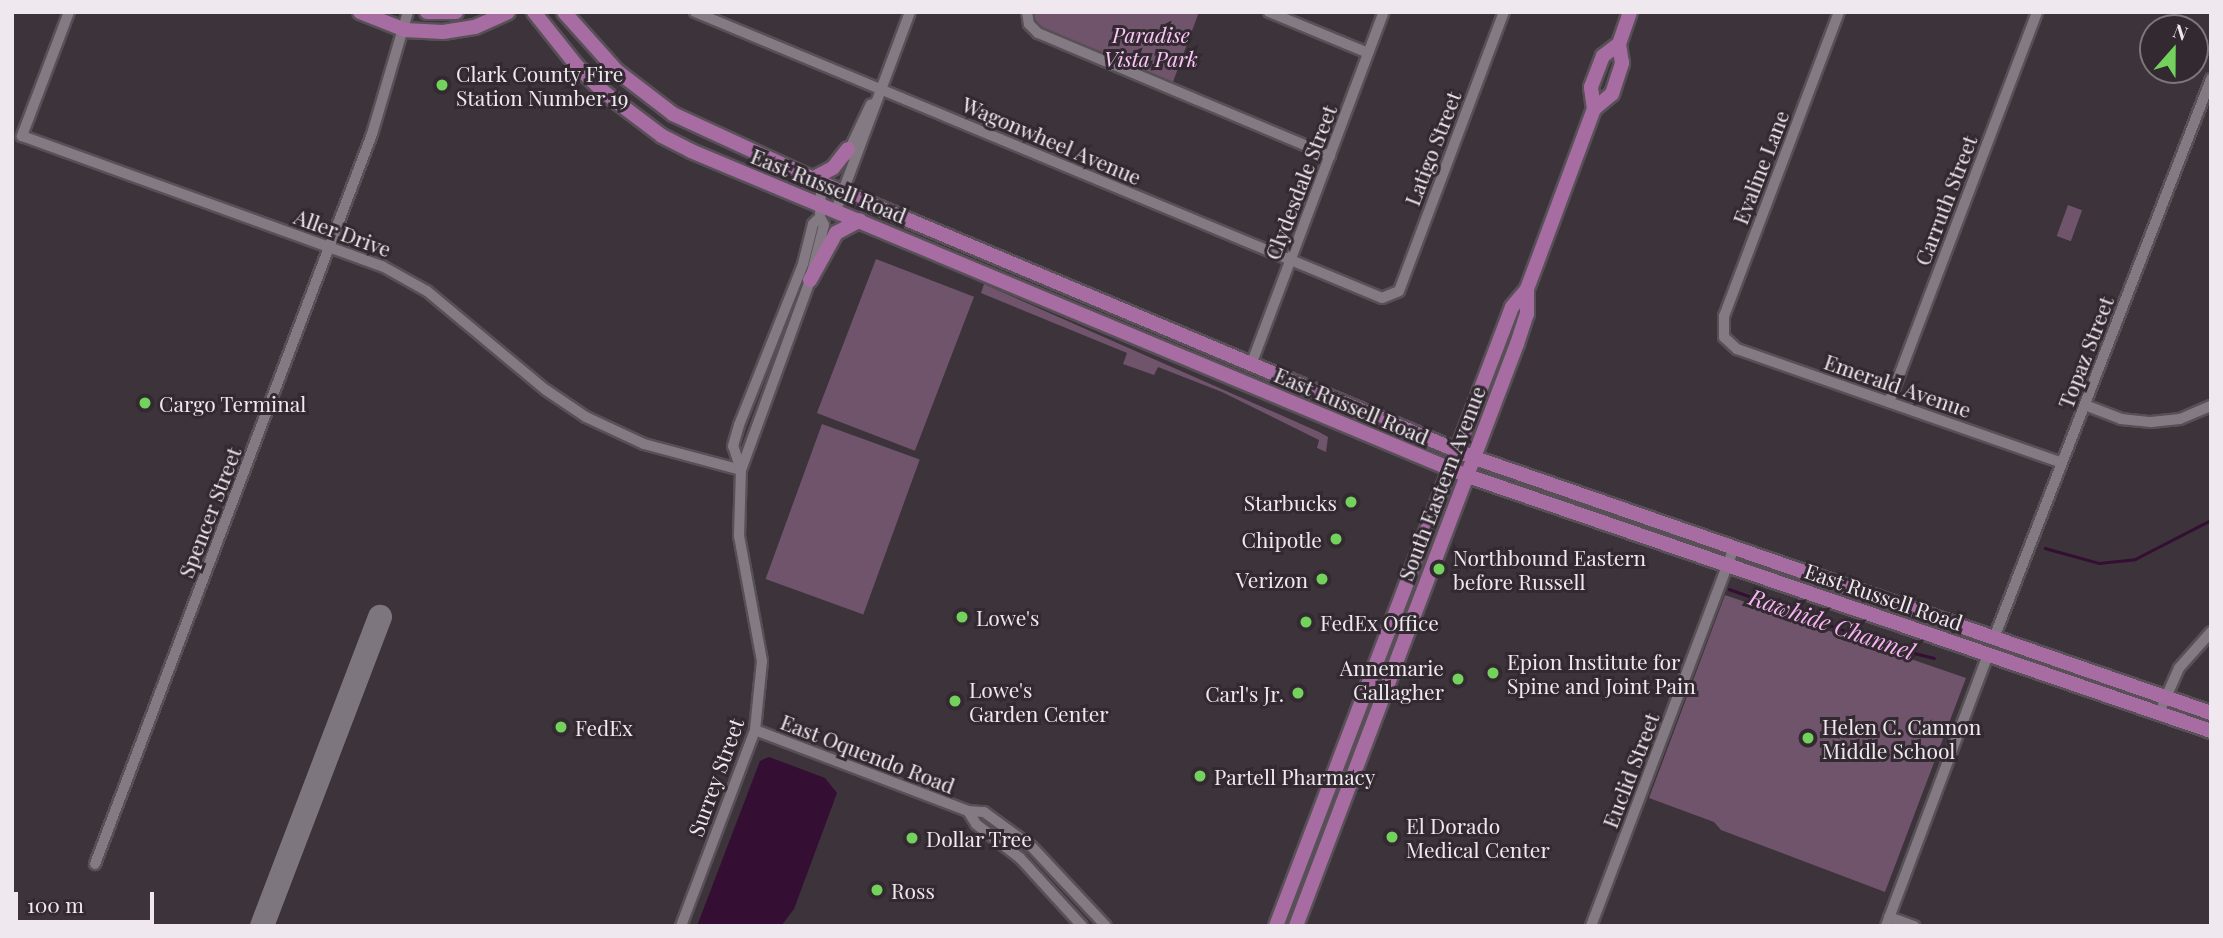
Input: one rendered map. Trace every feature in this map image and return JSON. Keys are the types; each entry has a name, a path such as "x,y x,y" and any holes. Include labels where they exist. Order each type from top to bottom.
{"main road":[{"path":"360,12 405,30 443,32 475,27 508,12"},
{"path":"427,12 456,12"},
{"name":"East Russell Road","path":"534,12 577,66 662,136 820,210 836,210 1465,475 2211,731"},
{"name":"East Russell Road","path":"564,12 617,71 673,114 818,180 844,185 1154,324 1472,457 2211,713"},
{"name":"South Eastern Avenue","path":"1276,926 1512,307 1527,289 1594,110 1612,94 1622,63 1619,44 1630,12"},
{"name":"South Eastern Avenue","path":"1594,110 1591,87 1603,56 1619,44"},
{"path":"818,180 833,168 848,149"},
{"path":"810,280 836,233 860,220"},
{"name":"South Eastern Avenue","path":"1296,926 1527,314 1527,289"},
{"path":"1147,341 1154,324"},
{"path":"1690,551 1696,535"},
{"path":"1988,654 2012,652 2081,674 2097,674"},
{"path":"1345,741 1364,743"}],"street":[{"name":"Aller Drive","path":"69,12 22,136 382,266 426,290 586,416 644,444 741,470"},
{"name":"Spencer Street","path":"95,864 329,247 405,30 408,12"},
{"name":"Wagonwheel Avenue","path":"695,12 1291,260 1373,297 1393,296"},
{"path":"836,210 910,12"},
{"path":"1027,12 1028,24 1038,33 1330,156"},
{"path":"1269,12 1368,53"},
{"name":"Clydesdale Street","path":"1251,365 1384,12"},
{"name":"Latigo Street","path":"1393,296 1504,12"},
{"name":"Evaline Lane","path":"1724,337 1724,316 1839,12"},
{"name":"Carruth Street","path":"1889,402 2037,12"},
{"name":"Topaz Street","path":"1994,638 2211,79"},
{"path":"844,185 848,149 880,90"},
{"name":"Surrey Street","path":"681,926 755,730 761,651 740,545 741,470 810,280 824,225 818,180"},
{"name":"Surrey Street","path":"741,470 733,446 739,425 791,295 813,224 820,210"},
{"path":"781,354 776,342 791,295"},
{"name":"Emerald Avenue","path":"1724,337 1737,349 2062,463"},
{"path":"2085,405 2121,419 2151,422 2180,419 2211,406"},
{"name":"Euclid Street","path":"1591,926 1734,548"},
{"path":"2159,713 2179,668 2211,632"},
{"path":"1914,926 1887,921 1988,654"},
{"name":"East Oquendo Road","path":"755,730 968,811 984,812 1012,830 1106,926"},
{"name":"East Oquendo Road","path":"968,811 976,824 1020,858 1082,926"}],"green space":[{"name":"Paradise Vista Park","path":"1030,12 1199,12 1170,90 1034,32"},
{"path":"2068,205 2082,210 2071,241 2057,236"},
{"path":"876,259 974,297 915,451 817,413"},
{"path":"984,284 1319,432 1328,437 1326,452 1317,448 1319,440 1222,392 1158,367 1154,375 1123,364 1127,353 981,293"},
{"path":"822,424 920,460 863,615 766,579"},
{"name":"Helen C. Cannon Middle School","path":"1725,595 1966,678 1885,892 1721,830 1714,822 1649,798"}],"shaded area":[{"path":"769,757 825,778 837,793 794,909 781,926 697,926 760,761"}],"waterway":[{"name":"Rawhide Channel","path":"2045,548 2099,563 2135,559 2211,520"},
{"name":"Rawhide Channel","path":"1729,589 1894,648 1934,658"}],"taxiway":[{"path":"262,926 380,617"}],"place":[{"name":"Clark County Fire Station Number 19","path":"442,85"},
{"name":"Cargo Terminal","path":"145,403"},
{"name":"Starbucks","path":"1351,502"},
{"name":"Chipotle","path":"1336,539"},
{"name":"Northbound Eastern before Russell","path":"1439,569"},
{"name":"Verizon","path":"1322,579"},
{"name":"Lowe's","path":"962,617"},
{"name":"FedEx Office","path":"1306,622"},
{"name":"Epion Institute for Spine and Joint Pain","path":"1493,673"},
{"name":"Annemarie Gallagher","path":"1458,679"},
{"name":"Carl's Jr.","path":"1298,693"},
{"name":"Lowe's Garden Center","path":"955,701"},
{"name":"FedEx","path":"561,727"},
{"name":"Helen C. Cannon Middle School","path":"1808,738"},
{"name":"Partell Pharmacy","path":"1200,776"},
{"name":"El Dorado Medical Center","path":"1392,837"},
{"name":"Dollar Tree","path":"912,838"},
{"name":"Ross","path":"877,890"}]}
